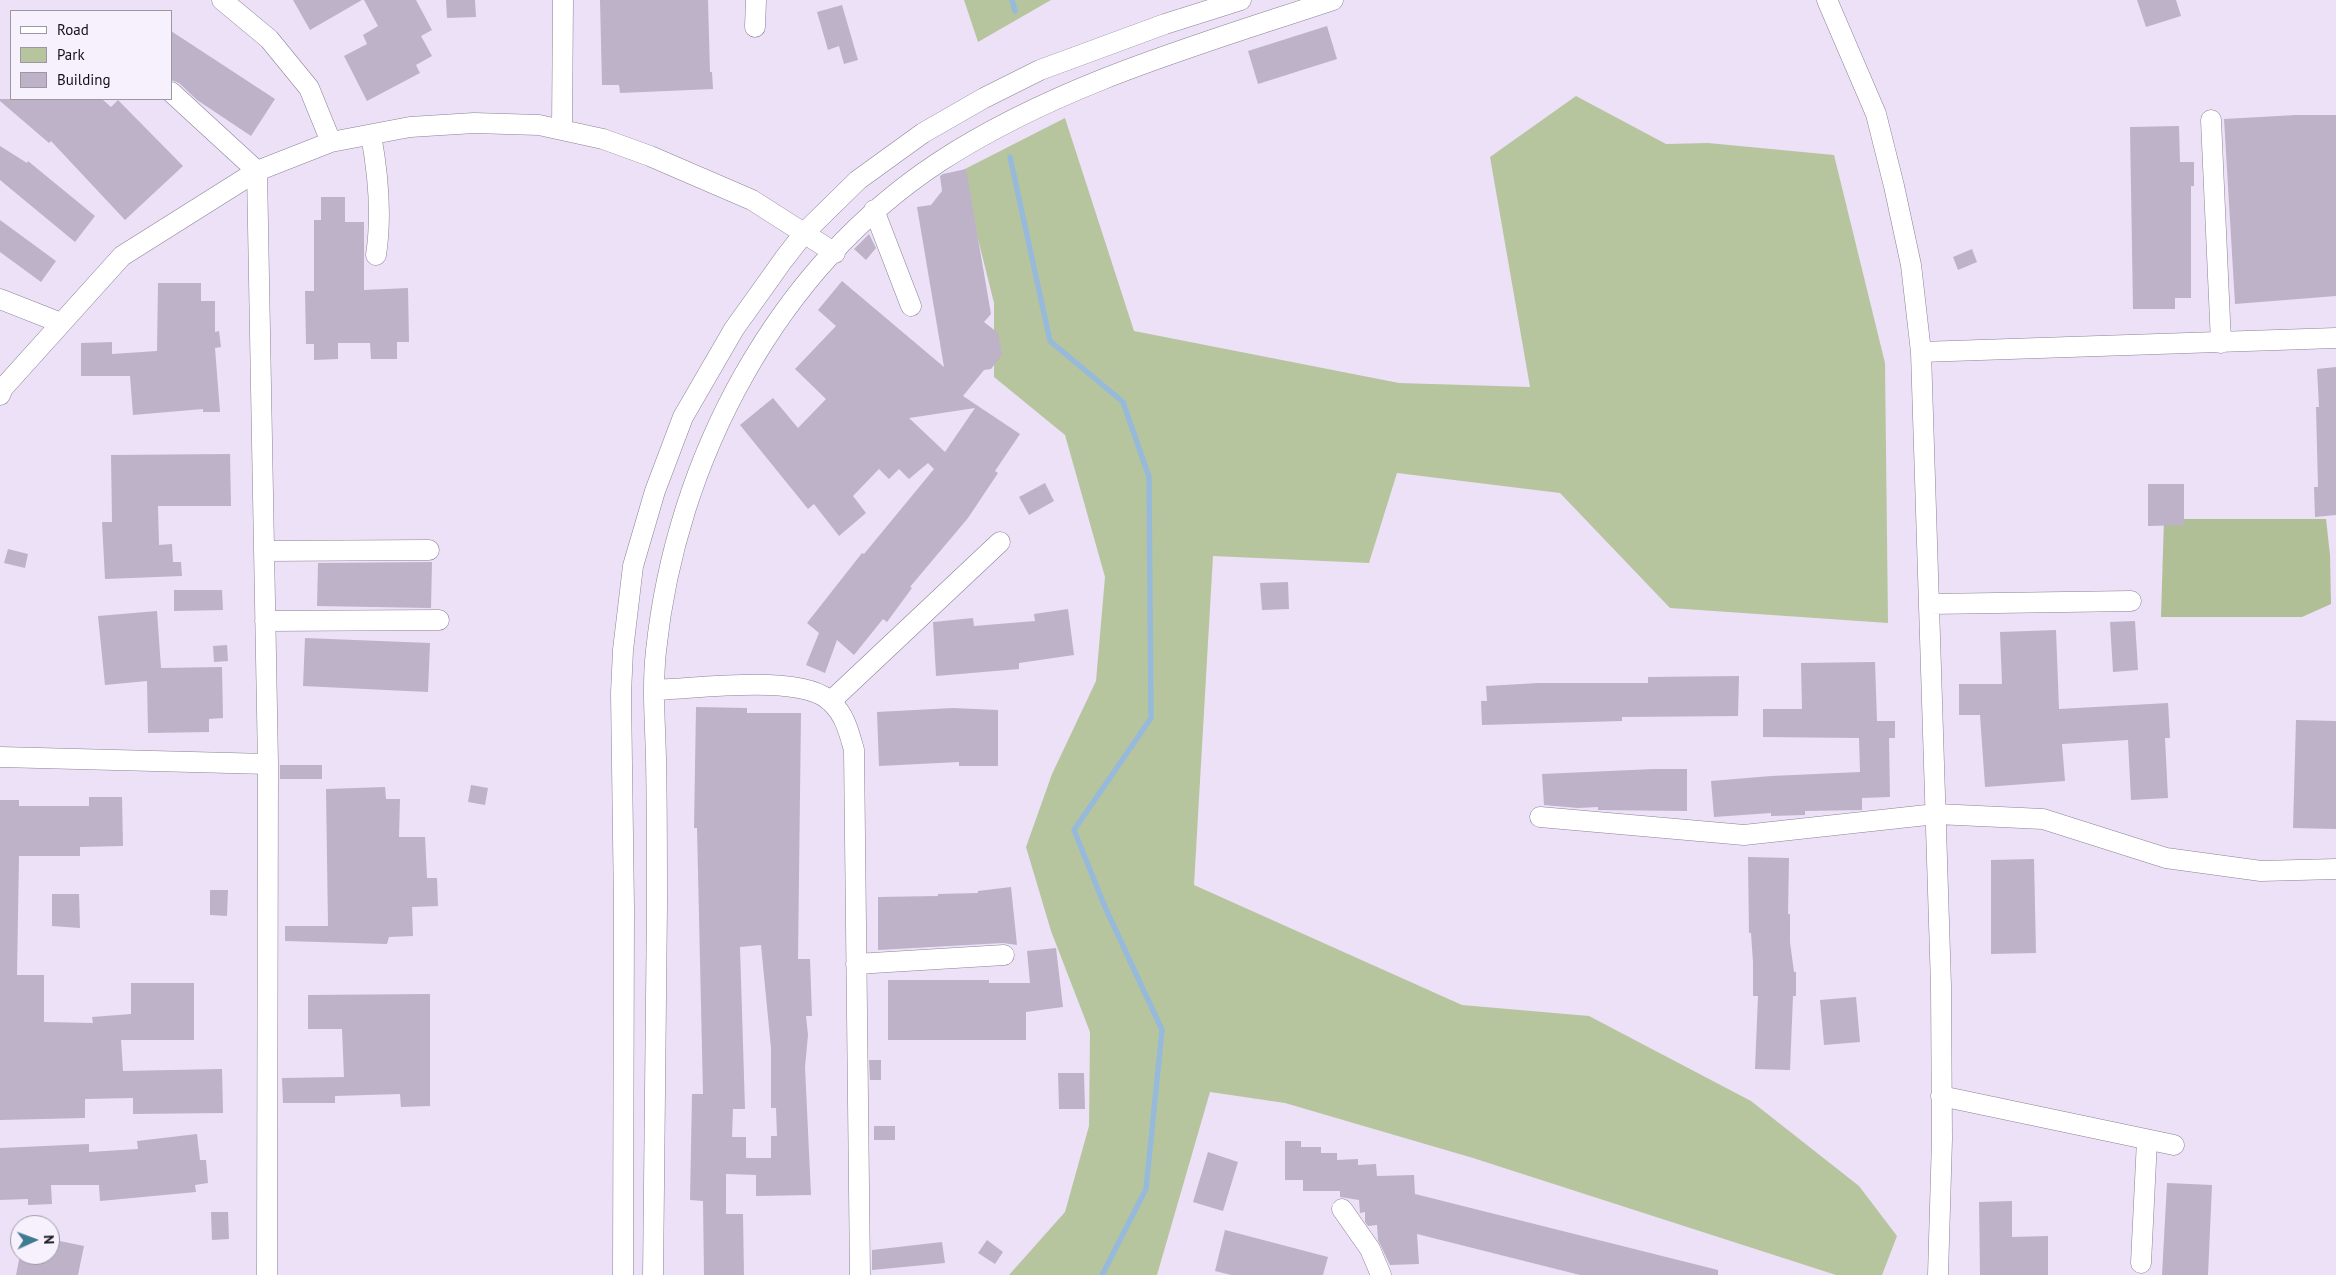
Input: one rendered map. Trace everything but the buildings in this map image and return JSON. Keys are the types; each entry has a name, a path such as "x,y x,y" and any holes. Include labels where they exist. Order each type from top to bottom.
{"street":[{"path":"222,0 269,39 309,88 331,142"},
{"path":"562,130 563,0"},
{"path":"755,28 756,0"},
{"path":"622,1275 624,908 621,693 623,650 633,566 655,491 683,417 734,329 805,232 858,180 923,133 984,98 1040,70 1165,24 1241,0"},
{"path":"654,1275 657,905 654,690 656,652 668,571 688,498 715,429 761,345 810,280 874,210 938,163 1001,126 1053,99 1172,54 1281,8 1333,0"},
{"path":"1827,0 1876,114 1911,266 1921,352 1941,986 1941,1219 1938,1275"},
{"path":"172,93 256,171 268,764 267,1275"},
{"path":"2210,120 2221,343"},
{"path":"0,395 2,388 122,256 256,171 331,142 410,127 474,123 539,125 603,139 650,156 752,200 835,252"},
{"path":"371,135 377,166 378,242 376,255"},
{"path":"874,210 911,306"},
{"path":"0,299 61,324"},
{"path":"1921,352 2336,338"},
{"path":"831,701 1000,542"},
{"path":"264,551 430,550"},
{"path":"1930,604 2131,602"},
{"path":"265,621 438,620"},
{"path":"654,690 784,684 808,689 831,701 848,725 854,750 860,1275"},
{"path":"0,758 268,764"},
{"path":"1540,817 1744,835 1936,814 2043,820 2166,858 2261,870 2336,869"},
{"path":"856,964 1004,955"},
{"path":"1941,1096 2174,1145"},
{"path":"2141,1263 2147,1140"},
{"path":"1342,1209 1370,1249 1381,1275"}],"green space":[{"path":"964,0 1051,0 978,42"},
{"path":"1576,96 1666,144 1708,143 1834,155 1885,363 1888,623 1670,608 1560,493 1397,473 1369,563 1213,556 1194,885 1462,1005 1589,1016 1751,1101 1859,1186 1897,1236 1882,1275 1836,1275 1473,1158 1285,1103 1210,1092 1157,1275 1009,1275 1065,1212 1089,1126 1090,1032 1051,931 1026,847 1052,774 1096,681 1105,577 1065,435 994,377 994,303 961,171 1065,118 1134,331 1399,383 1530,387 1490,157"},
{"path":"2164,519 2326,519 2330,555 2331,604 2302,617 2161,617"}],"waterway":[{"path":"1012,0 1015,11"},
{"path":"1010,157 1050,341 1123,402 1149,477 1151,718 1074,830 1105,907 1162,1030 1146,1189 1102,1275"}]}
